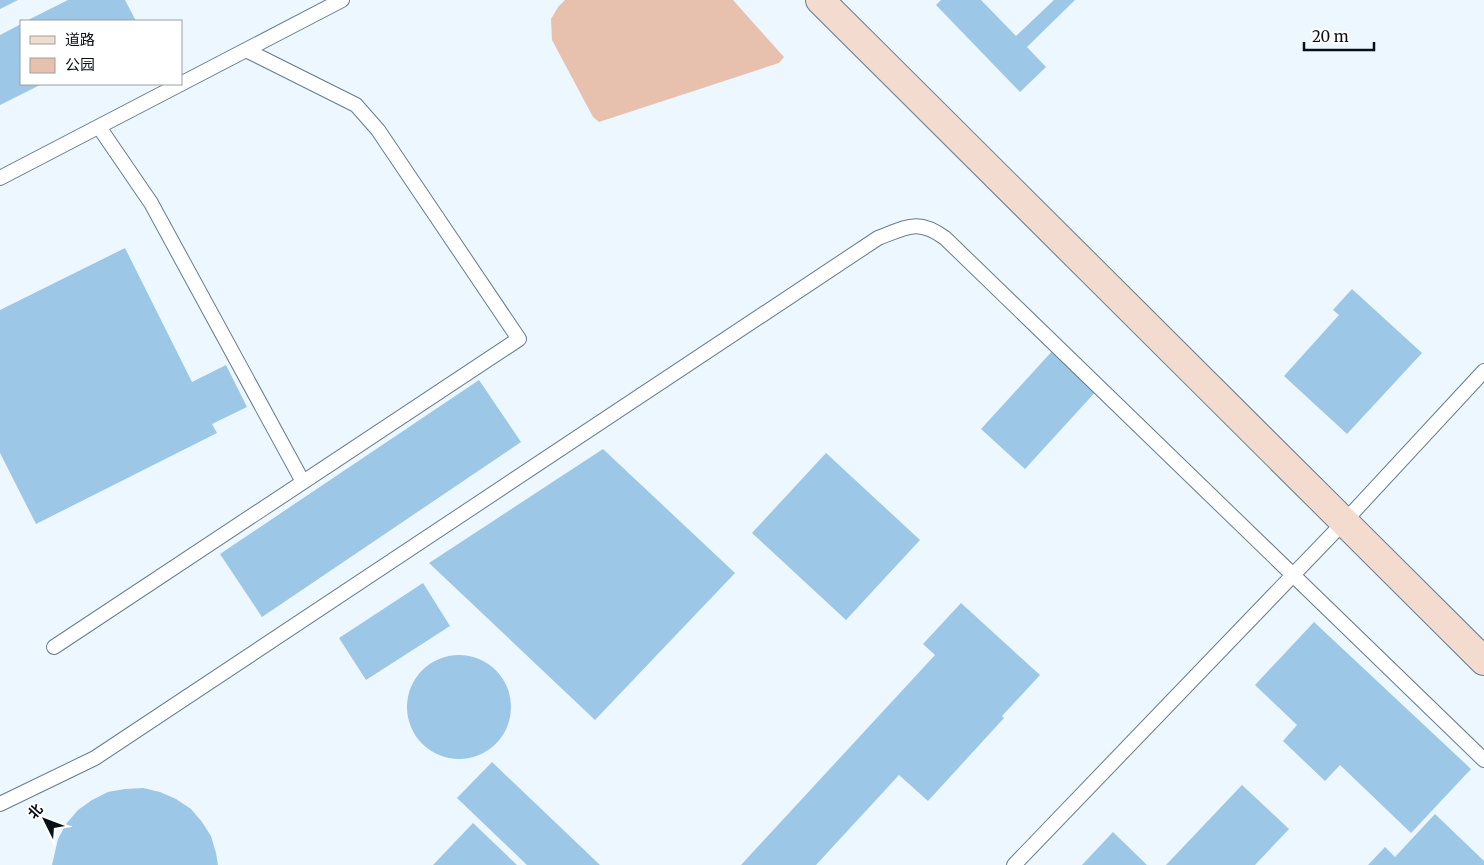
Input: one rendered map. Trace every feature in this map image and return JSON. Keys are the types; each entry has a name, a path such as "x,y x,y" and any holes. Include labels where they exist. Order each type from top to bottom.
{"street":[{"path":"820,0 1484,661"}],"lane":[{"path":"182,84 342,0"},
{"path":"54,647 519,339 378,130 356,105 246,50"},
{"path":"0,178 179,85"},
{"path":"99,127 151,203 303,482"},
{"path":"0,804 95,758 878,238 910,226 924,226 945,238 1484,760"},
{"path":"1014,865 1344,522 1484,371"}],"green space":[{"path":"565,0 733,0 784,57 779,63 599,122 593,117 552,40 551,19"}],"building":[{"path":"0,0 18,0 0,9"},
{"path":"68,0 125,0 135,20 28,20"},
{"path":"941,0 981,0 1016,36 1054,0 1075,0 1027,47 1046,67 1020,92 936,5"},
{"path":"20,25 20,85 40,85 0,105 0,35"},
{"path":"125,248 192,382 226,365 247,407 212,424 217,433 36,524 0,453 0,310"},
{"path":"1352,289 1422,353 1347,434 1284,376 1339,315 1333,310"},
{"path":"1055,348 1099,388 1025,469 981,429"},
{"path":"479,380 521,442 262,617 220,554"},
{"path":"603,449 735,573 595,720 429,563"},
{"path":"826,453 920,540 846,620 752,533"},
{"path":"423,583 450,626 366,680 339,638"},
{"path":"961,603 1040,675 1002,716 1004,718 928,801 899,775 816,865 741,865 935,655 923,644"},
{"path":"1314,622 1471,769 1411,833 1340,765 1325,781 1283,741 1297,725 1255,685"},
{"path":"459,655 479,659 496,670 507,687 511,707 507,727 496,744 479,755 459,759 439,755 422,744 411,727 407,707 411,687 422,670 439,659"},
{"path":"492,762 600,865 527,865 457,798"},
{"path":"1242,785 1289,829 1255,865 1166,865"},
{"path":"143,788 160,792 176,799 191,809 211,836 218,865 52,865 58,839 66,824 78,810 108,792"},
{"path":"1435,814 1484,861 1484,865 1368,865 1385,847 1395,857"},
{"path":"473,823 517,865 433,865"},
{"path":"1113,832 1147,865 1082,865"}]}
